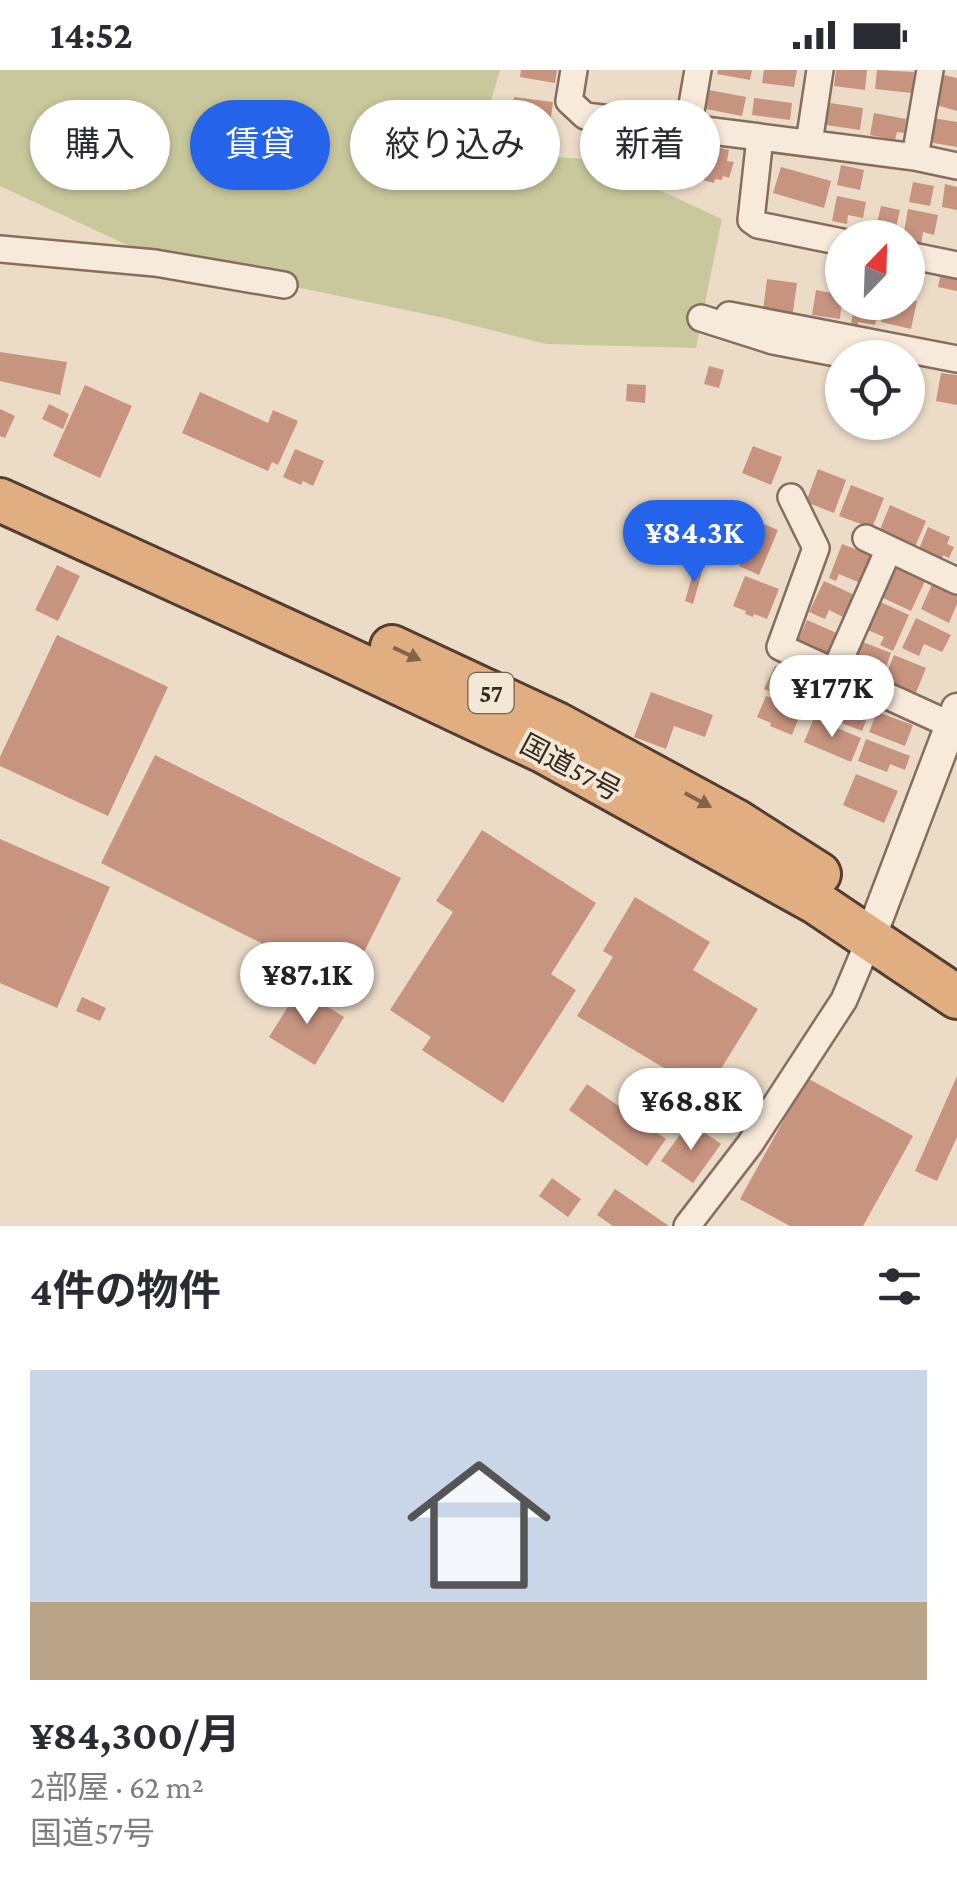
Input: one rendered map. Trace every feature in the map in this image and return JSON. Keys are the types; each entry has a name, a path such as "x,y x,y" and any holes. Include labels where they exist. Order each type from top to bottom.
{"highway":[{"name":"国道57号","path":"0,469 558,724 736,820 875,926 957,997"},
{"name":"国道57号","path":"0,500 543,751 817,904 957,964"}],"street":[{"path":"574,70 569,101 580,111"},
{"path":"693,100 698,70"},
{"path":"809,143 820,70"},
{"path":"915,157 930,70"},
{"path":"720,132 957,166"},
{"path":"760,136 751,220 758,225 825,239"},
{"path":"0,249 155,263 284,284"},
{"path":"925,258 957,265"},
{"path":"729,315 948,357"},
{"path":"700,318 772,341 825,351"},
{"path":"687,1226 750,1144 844,1000 954,717 834,673 780,648 816,548 792,497"},
{"path":"834,673 878,544 957,581"}],"green space":[{"path":"0,70 500,70 491,100 350,100 350,190 560,190 560,157 580,159 580,190 659,190 722,219 696,348 546,344 444,318 153,257 0,186"}],"building":[{"path":"521,70 557,70 555,83 520,77"},
{"path":"718,70 752,70 750,80 717,74"},
{"path":"764,70 797,70 794,87 762,83"},
{"path":"836,70 867,70 865,90 834,86"},
{"path":"877,70 914,72 912,93 875,89"},
{"path":"944,75 957,78 957,111 936,105"},
{"path":"709,90 746,97 742,116 720,112 720,100 707,100"},
{"path":"754,98 792,103 790,120 752,115"},
{"path":"830,103 863,108 860,130 826,125"},
{"path":"874,113 906,119 904,133 897,132 895,140 870,135"},
{"path":"932,118 957,122 957,147 928,142"},
{"path":"720,148 729,150 727,161 734,162 729,178 723,176 722,180"},
{"path":"841,165 864,170 860,190 837,185"},
{"path":"781,167 831,181 824,208 773,193"},
{"path":"913,182 934,186 930,206 909,202"},
{"path":"945,184 957,187 957,210 942,207"},
{"path":"837,196 866,202 863,218 848,215 847,220 832,220"},
{"path":"881,206 900,210 898,220 878,220"},
{"path":"908,209 938,215 934,235 925,233 925,220 906,220"},
{"path":"942,268 957,271 957,291 938,287"},
{"path":"767,279 797,283 792,319 778,317 778,311 763,310"},
{"path":"816,290 825,292 825,317 812,315"},
{"path":"852,320 876,320 875,325 851,324"},
{"path":"882,320 913,320 911,329"},
{"path":"0,352 67,362 60,395 0,381"},
{"path":"709,366 724,370 719,388 704,384"},
{"path":"941,373 957,375 957,405 936,401"},
{"path":"627,384 646,385 645,403 626,401"},
{"path":"85,385 132,406 100,478 53,456"},
{"path":"200,392 268,423 273,410 298,421 278,465 272,462 268,471 182,433"},
{"path":"49,404 69,414 63,429 42,419"},
{"path":"0,409 15,416 5,438 0,436"},
{"path":"753,446 782,457 771,485 742,473"},
{"path":"295,449 324,461 313,486 283,477"},
{"path":"818,469 846,480 834,513 806,502"},
{"path":"851,485 884,498 872,528 839,516"},
{"path":"890,505 926,521 915,547 879,532"},
{"path":"745,516 778,530 759,575 739,566 750,540 737,535"},
{"path":"928,527 950,537 947,544 954,547 949,558 919,549"},
{"path":"842,544 876,557 865,585 839,574 836,581 829,578"},
{"path":"57,565 80,576 58,621 35,610"},
{"path":"695,566 703,568 693,604 685,601"},
{"path":"893,566 925,581 911,611 879,596"},
{"path":"745,576 779,589 767,619 745,614 746,611 733,606"},
{"path":"824,581 859,597 849,620 829,610 825,619 809,612"},
{"path":"933,582 957,593 949,623 921,609"},
{"path":"876,600 909,615 893,651 880,645 884,637 863,628"},
{"path":"916,618 951,635 942,652 924,644 919,656 902,648"},
{"path":"807,620 839,634 828,659 796,645"},
{"path":"57,635 168,687 108,816 0,766 0,757"},
{"path":"863,642 891,653 882,678 853,667"},
{"path":"894,655 926,668 915,695 883,682"},
{"path":"775,666 811,683 801,705 764,689"},
{"path":"837,689 873,703 862,731 827,717"},
{"path":"651,692 713,715 705,737 674,726 666,749 634,737"},
{"path":"766,696 802,710 792,735 757,717"},
{"path":"877,712 913,725 905,746 869,732"},
{"path":"814,718 861,738 851,762 804,742"},
{"path":"866,739 910,756 905,770 890,764 887,772 858,761"},
{"path":"155,755 401,878 347,986 101,863"},
{"path":"856,774 898,791 884,823 843,805"},
{"path":"482,830 596,903 551,974 576,990 503,1103 422,1050 431,1037 390,1010 453,912 436,901"},
{"path":"0,839 110,887 57,1008 0,983"},
{"path":"635,897 710,942 693,970 758,1009 706,1093 577,1016 613,957 603,951"},
{"path":"299,989 344,1017 315,1065 269,1037"},
{"path":"82,997 106,1008 100,1021 76,1011"},
{"path":"957,1076 957,1137 937,1181 915,1171"},
{"path":"807,1078 913,1136 863,1226 790,1226 740,1199"},
{"path":"587,1084 666,1139 647,1166 569,1110"},
{"path":"689,1122 721,1144 693,1183 661,1161"},
{"path":"552,1178 581,1199 568,1217 539,1196"},
{"path":"615,1189 669,1226 613,1226 597,1215"}]}
